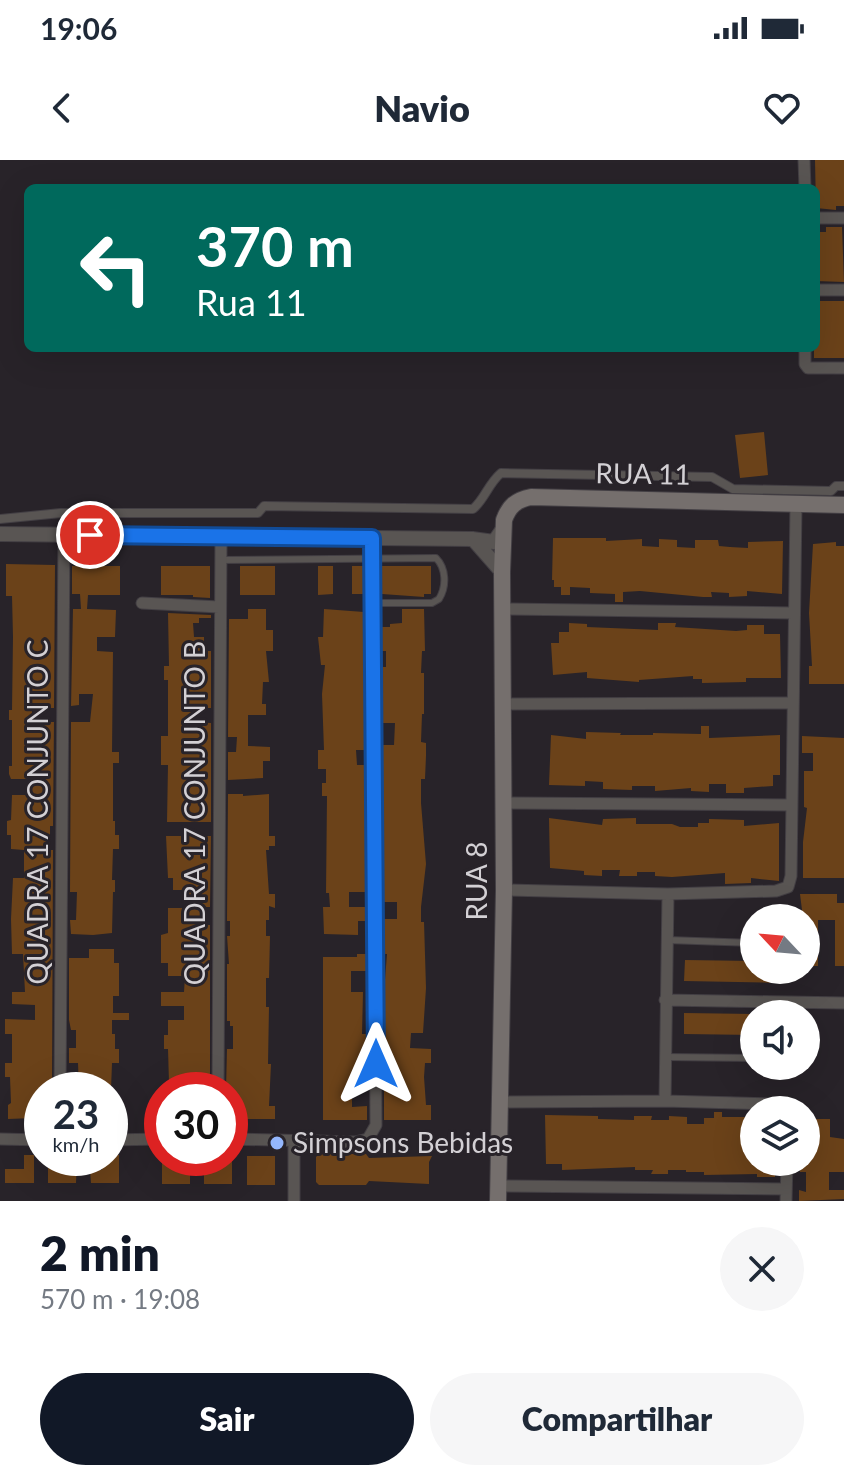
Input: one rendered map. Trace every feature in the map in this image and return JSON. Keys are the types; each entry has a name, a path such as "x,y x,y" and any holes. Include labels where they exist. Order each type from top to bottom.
{"main road":[{"name":"RUA 11","path":"503,529 510,507 531,497 844,505"},
{"path":"502,572 503,529"},
{"name":"RUA 8","path":"500,1195 504,890 502,572"}],"street":[{"path":"804,160 805,184"},
{"path":"820,218 844,218"},
{"path":"820,290 844,290"},
{"path":"805,352 805,364 811,368 844,368"},
{"path":"0,519 61,513 258,513 264,506 473,509 501,473 712,477 721,479 725,487 733,489 831,491 836,486 844,486"},
{"path":"504,890 668,894 776,891 783,890 791,881 796,504"},
{"path":"0,534 472,539 494,542 503,529"},
{"name":"QUADRA 17 CONJUNTO C","path":"60,1072 64,535"},
{"name":"QUADRA 17 CONJUNTO B","path":"218,1072 221,536"},
{"path":"248,1140 364,1141 376,1125 372,538"},
{"path":"472,539 502,572"},
{"path":"142,603 219,607"},
{"path":"504,609 793,613"},
{"path":"504,704 793,703"},
{"path":"503,803 791,805"},
{"path":"665,1101 668,894"},
{"path":"665,1000 844,1003"},
{"path":"502,1102 740,1103"},
{"path":"0,1139 24,1140"},
{"path":"294,1141 294,1201"},
{"path":"500,1195 786,1195"}],"lane":[{"path":"220,560 436,558 443,567 443,593 432,603 374,603"},
{"path":"667,940 740,943"},
{"path":"665,1057 740,1058"}],"building":[{"path":"815,160 844,160 844,206 836,206 836,210 820,208 820,184 816,184"},
{"path":"826,227 842,227 844,282 820,281 820,232 826,232"},
{"path":"820,301 844,301 844,358 814,358 814,352 820,352"},
{"path":"764,432 768,475 740,478 735,435"},
{"path":"553,538 606,538 606,541 642,539 642,546 659,547 659,539 677,540 677,547 695,548 695,540 718,540 719,546 748,548 748,542 783,541 782,594 747,591 747,596 729,597 729,593 711,592 712,597 703,597 640,591 623,592 623,602 615,602 615,594 590,593 590,588 570,587 570,595 561,595 561,587 554,587 552,580"},
{"path":"836,542 836,546 844,546 844,684 809,684 809,666 812,666 809,613 813,544"},
{"path":"6,564 55,565 54,708 32,708 32,722 54,722 53,826 50,826 50,850 53,850 52,1072 24,1072 24,1118 8,1119 10,1077 5,1077 5,1063 12,1063 12,1034 5,1034 5,1019 35,1020 35,1005 12,1004 12,992 25,992 23,954 12,954 11,919 13,878 24,878 24,850 11,849 7,821 11,820 12,795 32,795 31,779 11,779 9,774 9,766 12,766 12,720 9,720 9,710 12,710 13,637 12,596 6,596"},
{"path":"72,566 120,566 120,595 88,595 87,609 116,610 115,637 97,637 97,651 113,652 112,752 119,752 119,763 113,763 113,821 115,835 119,835 119,849 113,849 112,880 115,880 115,892 112,933 93,935 71,934 70,920 76,920 77,892 70,892 71,722 90,722 93,694 79,694 79,705 71,706 73,609 81,609 80,594 72,594"},
{"path":"161,566 210,566 210,598 161,595"},
{"path":"240,566 275,566 275,595 240,595"},
{"path":"318,566 333,566 333,594 318,595"},
{"path":"352,566 364,566 364,594 352,594"},
{"path":"382,566 431,566 431,594 424,594 424,597 382,594"},
{"path":"248,609 266,609 266,630 273,630 273,651 266,651 269,682 263,682 262,704 266,704 266,715 248,715 248,746 270,747 270,761 263,761 263,778 228,780 228,752 236,752 237,737 228,737 229,619 248,619"},
{"path":"324,609 364,612 365,750 356,750 357,765 365,765 366,892 349,892 349,907 366,907 366,921 358,921 358,935 324,934 323,907 330,907 329,893 326,893 327,796 322,796 326,769 318,769 318,750 324,750 322,694 325,665 321,665 318,637 323,637"},
{"path":"402,609 424,609 421,742 426,743 426,756 425,779 421,779 421,803 426,864 421,922 424,922 426,988 423,1033 411,1033 410,1048 431,1049 431,1063 425,1063 424,1077 426,1105 431,1105 431,1120 384,1120 387,954 383,954 383,919 397,919 397,902 383,902 382,745 394,745 395,723 382,723 382,667 386,667 386,651 381,651 381,629 402,623"},
{"path":"168,613 211,615 211,618 199,618 199,623 193,623 194,637 204,637 204,651 211,651 211,708 191,708 191,722 211,723 211,822 167,822 168,765 161,765 161,736 168,736 168,680 164,680 164,666 169,666"},
{"path":"569,623 587,624 587,627 658,630 658,623 676,623 675,627 736,631 747,630 747,625 764,625 764,634 780,634 781,678 702,683 702,679 693,679 693,676 639,682 587,678 587,672 553,675 551,643 559,643 559,632 569,632"},
{"path":"701,726 709,726 709,738 780,735 780,775 773,775 773,786 744,788 744,793 726,793 726,784 709,784 709,792 691,791 691,788 655,791 655,786 632,786 632,790 603,789 603,782 585,781 585,786 549,785 551,735 586,739 586,732 620,735 701,734"},
{"path":"802,736 844,738 844,878 803,878 807,808 804,807 804,771 813,771 813,753 802,753"},
{"path":"228,794 269,794 269,836 275,836 275,846 269,846 266,850 269,894 275,894 275,908 269,906 269,920 266,920 266,936 270,936 266,1007 269,1007 268,1064 271,1064 269,1106 275,1106 275,1119 248,1119 248,1072 226,1072 227,1049 233,1049 233,1026 227,1021 227,936 230,936 230,921 227,921"},
{"path":"549,818 602,825 603,819 636,818 636,824 672,824 680,827 698,827 698,823 709,823 709,819 744,820 744,826 779,823 779,881 751,878 751,883 725,884 725,873 672,877 655,876 655,872 637,872 637,876 619,876 620,870 602,870 602,876 550,868"},
{"path":"166,836 211,836 210,907 204,907 204,925 210,925 210,1072 169,1072 164,1035 168,1035 168,1020 184,1020 184,1006 161,1006 161,992 184,992 185,976 168,976 168,963 161,963 161,935 168,933 168,908 188,908 188,890 173,890 173,878 168,878"},
{"path":"800,894 837,894 837,903 844,903 844,966 835,966 835,920 820,920 820,904 801,904"},
{"path":"89,949 114,949 114,963 119,963 119,996 113,996 113,1013 129,1013 129,1020 112,1020 119,1063 112,1063 112,1072 78,1072 78,1063 69,1063 69,1048 76,1048 76,1030 71,1030 69,1020 69,958 89,958"},
{"path":"357,954 366,954 366,971 351,971 351,992 363,992 362,1034 367,1034 367,1088 363,1088 363,1092 352,1092 352,1107 367,1106 367,1120 323,1120 323,957 357,957"},
{"path":"685,960 740,961 740,982 684,981"},
{"path":"684,1013 740,1014 740,1035 684,1034"},
{"path":"714,1112 722,1112 722,1117 740,1117 740,1174 704,1175 704,1172 686,1170 651,1174 653,1170 635,1170 635,1167 562,1170 562,1164 546,1164 545,1115 634,1120 634,1116 652,1116 651,1120 669,1120 669,1116 687,1117 687,1124 704,1124 704,1118 714,1118"},
{"path":"820,1119 830,1119 830,1137 844,1139 844,1172 829,1172 829,1190 844,1190 844,1199 799,1201 799,1190 806,1192 806,1176 820,1176"},
{"path":"319,1154 366,1154 369,1158 432,1156 429,1184 369,1181 366,1185 319,1185 316,1182 316,1157"},
{"path":"248,1156 275,1156 275,1185 247,1185"},
{"path":"5,1169 24,1169 24,1176 34,1176 34,1183 5,1183"},
{"path":"48,1176 76,1176 76,1183 48,1183"},
{"path":"90,1176 119,1176 119,1183 91,1183"},
{"path":"162,1176 190,1176 190,1184 162,1184"},
{"path":"204,1176 232,1176 232,1184 204,1184"}],"place":[{"name":"Simpsons Bebidas","path":"277,1143"}],"route":[{"path":"90,535 372,538 376,1064"}]}
